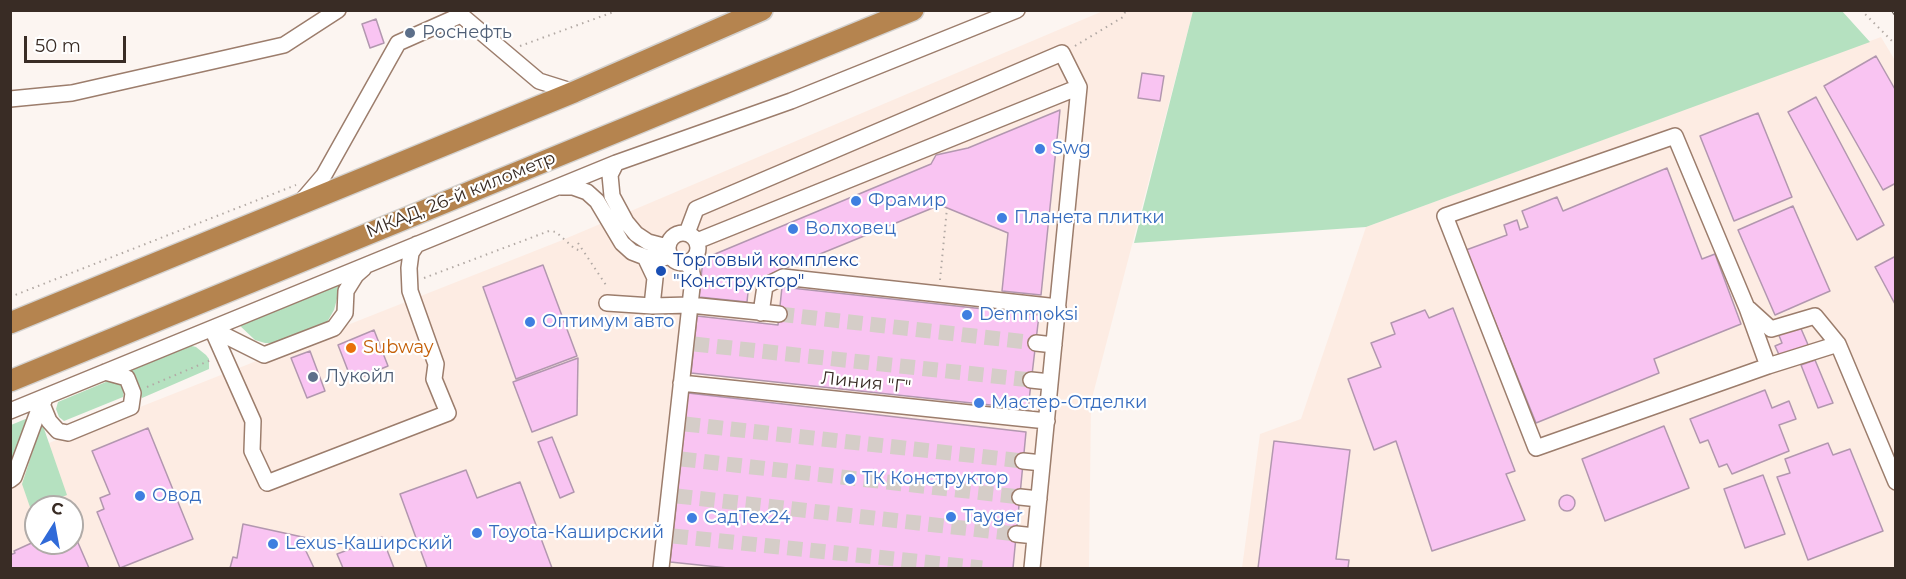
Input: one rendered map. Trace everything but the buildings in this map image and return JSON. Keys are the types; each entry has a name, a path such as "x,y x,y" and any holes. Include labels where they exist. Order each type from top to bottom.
{"highway":[{"path":"10,323 574,92 762,10"},
{"name":"МКАД, 26-й километр","path":"10,381 912,10"}],"street":[{"path":"10,99 72,93 284,45 338,10"},
{"path":"10,411 45,400 105,372 616,163 791,100 1017,10"},
{"path":"298,205 324,175 398,44 461,15 539,81 574,92"},
{"path":"616,163 610,175 612,196 627,222 636,234 669,252 681,263 687,263 698,250 692,237 696,209 1062,53 1079,87 1032,568"},
{"path":"558,187 573,187 587,192 597,201 621,243 632,252 660,259 669,252 671,238 677,233 692,237 1079,87"},
{"path":"1768,366 1747,308 1675,136 1445,216 1536,448 1768,366 1838,344"},
{"path":"367,265 356,275 346,291 345,314 334,328 264,355 212,329 253,421 252,451 267,483 448,413 434,380 436,364 415,308 409,283 411,253 417,244"},
{"path":"645,257 655,278 652,306"},
{"path":"661,568 669,535 681,423 681,383 690,344 693,278 687,263"},
{"path":"761,313 765,286 783,277 1058,307"},
{"path":"607,296 652,306 690,305 779,314"},
{"path":"1747,308 1771,329 1815,316 1838,344 1896,482"},
{"path":"1036,343 1054,345"},
{"path":"45,400 49,422 58,431 68,433 131,407 133,393 128,378 105,372"},
{"path":"1031,380 1050,382"},
{"name":"Линия \"Г\"","path":"681,383 1047,421"},
{"path":"10,480 14,477 45,400"},
{"path":"1023,461 1042,463"},
{"path":"1020,497 1039,499"},
{"path":"1016,534 1035,536"}],"path":[{"path":"504,52 619,10"},
{"path":"1062,53 1123,17 1126,10"},
{"path":"1861,10 1896,45"},
{"path":"10,297 324,175"},
{"path":"939,293 947,208"},
{"path":"409,283 549,231 556,232 575,249 582,251"},
{"path":"578,243 607,296"},
{"path":"133,393 223,355"}],"shaded area":[{"path":"1103,11 1193,11 1091,402 1089,568 11,568 11,458 560,241"},
{"path":"1881,37 1896,62 1895,568 1242,568 1260,434 1301,419 1366,227"}],"green space":[{"path":"1193,11 1842,11 1870,42 1366,227 1134,243"},
{"path":"342,280 334,310 326,324 275,343 265,343 255,340 237,323"},
{"path":"188,345 196,347 206,355 209,359 209,369 142,398 130,369"},
{"path":"113,379 122,383 123,397 64,421 59,417 56,409 58,402"},
{"path":"28,418 11,470 11,425"},
{"path":"42,423 67,495 26,495 22,484"}],"tunnel":[{"path":"779,314 1036,343"},
{"path":"694,344 1031,380"},
{"path":"685,424 1023,461"},
{"path":"681,459 1020,497"},
{"path":"677,496 1016,534"},
{"path":"673,536 982,568"}],"place":[{"name":"Роснефть","path":"410,33"},
{"name":"Swg","path":"1040,149"},
{"name":"Фрамир","path":"856,201"},
{"name":"Планета плитки","path":"1002,218"},
{"name":"Волховец","path":"793,229"},
{"name":"Торговый комплекс \"Конструктор\"","path":"661,271"},
{"name":"Demmoksi","path":"967,315"},
{"name":"Оптимум авто","path":"530,322"},
{"name":"Subway","path":"351,348"},
{"name":"Лукойл","path":"313,377"},
{"name":"Мастер-Отделки","path":"979,403"},
{"name":"ТК Конструктор","path":"850,479"},
{"name":"Овод","path":"140,496"},
{"name":"Tayger","path":"951,517"},
{"name":"СадТех24","path":"692,518"},
{"name":"Toyota-Каширский","path":"477,533"},
{"name":"Lexus-Каширский","path":"273,544"}]}
